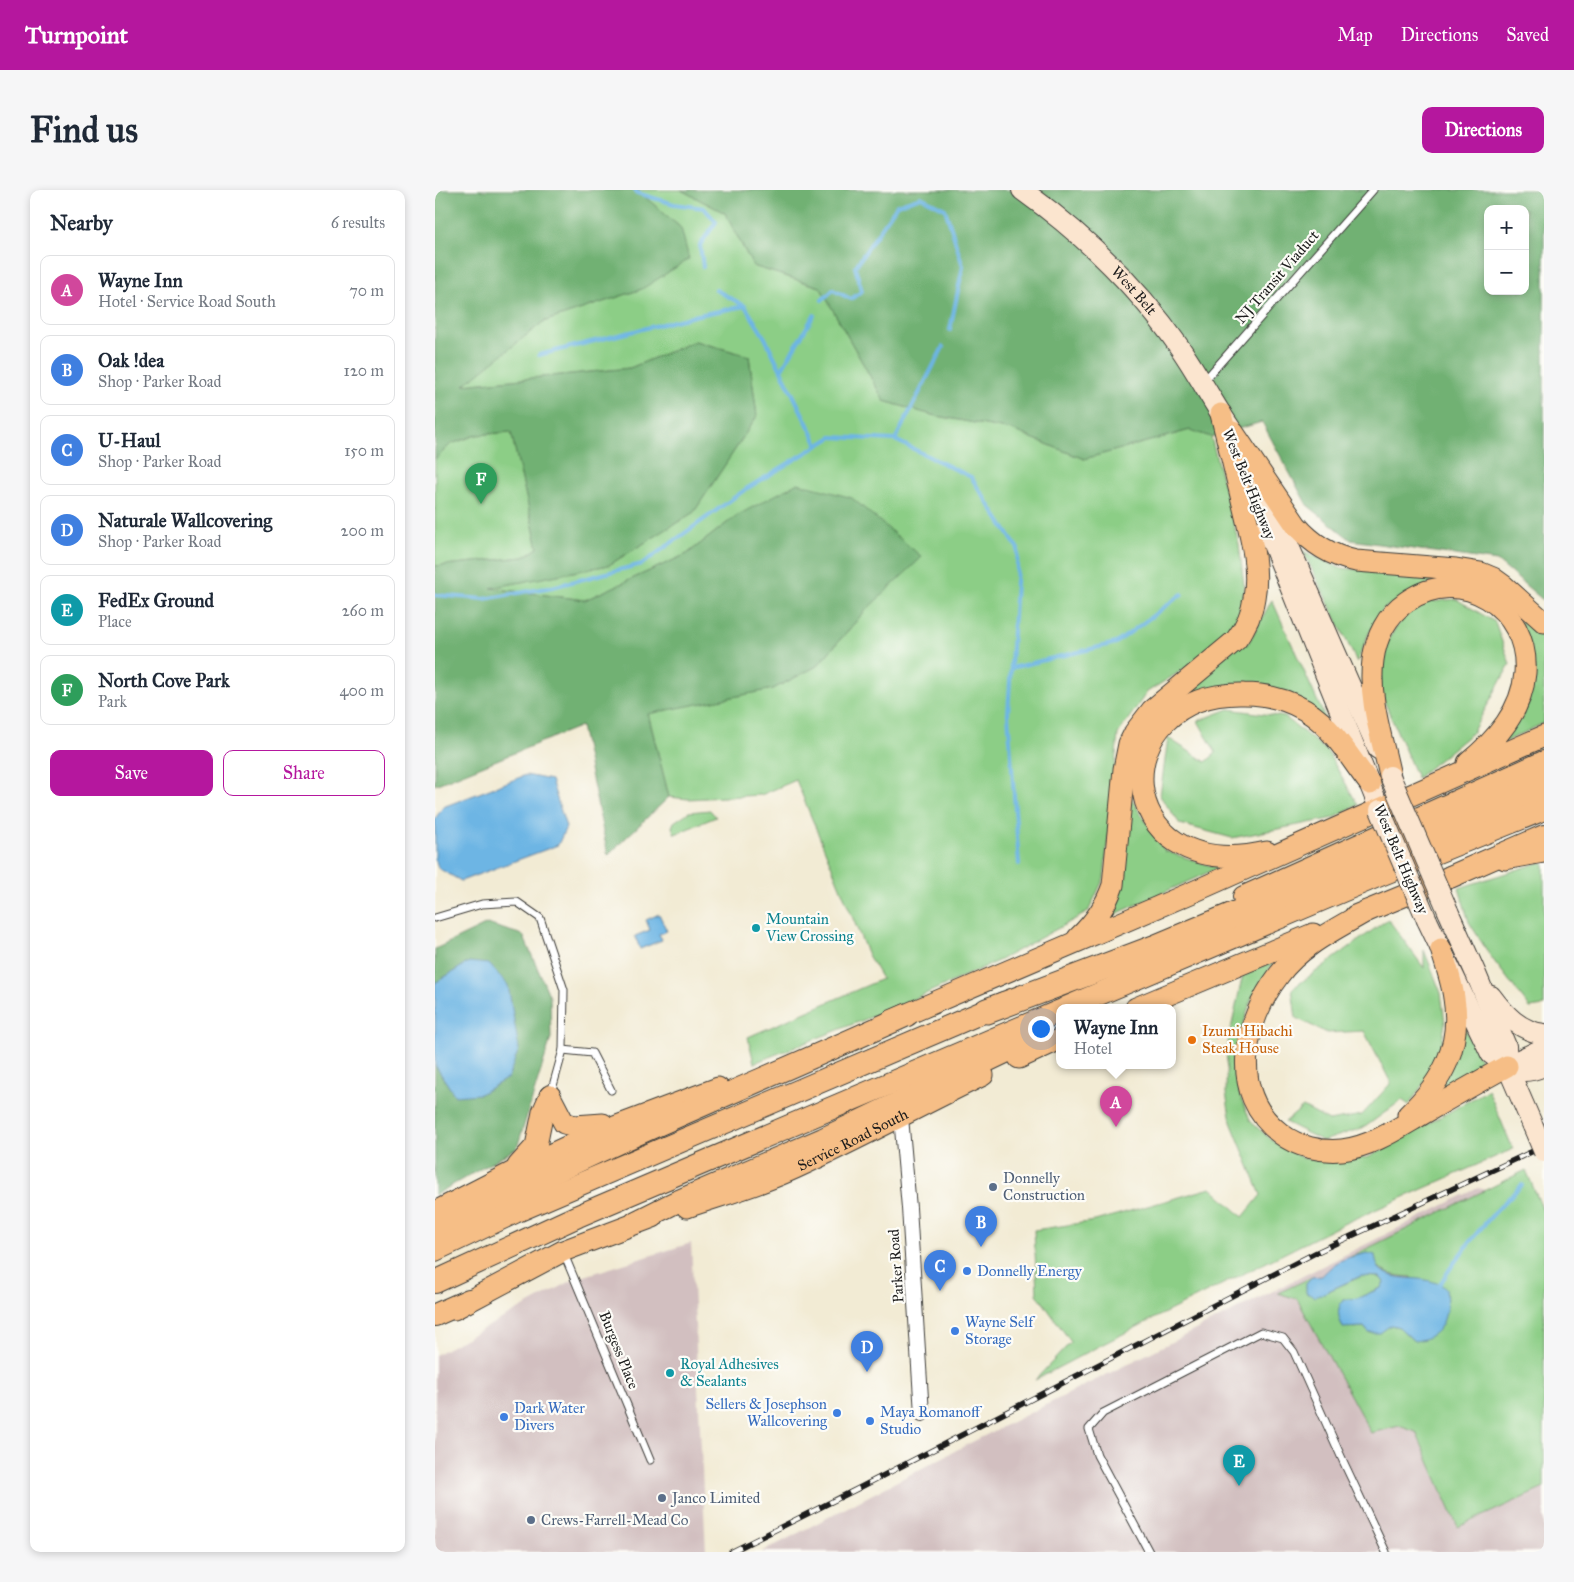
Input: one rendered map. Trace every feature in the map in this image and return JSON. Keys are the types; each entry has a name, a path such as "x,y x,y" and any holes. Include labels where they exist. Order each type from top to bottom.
{"highway":[{"path":"435,1250 541,1201 987,1011 1544,762"},
{"path":"987,1011 1154,948 1544,784"},
{"path":"1075,1004 1239,934 1544,809"},
{"path":"1450,877 1544,836"},
{"path":"1106,1004 1239,934"},
{"path":"435,1282 586,1212 1056,1013"},
{"path":"435,1233 495,1200 617,1143 803,1063 907,1015"},
{"path":"636,1222 674,1203 831,1136 1056,1028"},
{"path":"435,1315 469,1300"}],"main road":[{"name":"West Belt","path":"1022,190 1081,239 1136,293 1170,334 1221,414"},
{"name":"West Belt Highway","path":"1221,414 1255,469 1390,776 1506,1046 1507,1066 1544,1152"},
{"name":"West Belt Highway","path":"1221,414 1369,784 1427,920 1491,1054 1507,1066"},
{"path":"1068,946 1080,936 1099,914 1108,900 1113,885 1124,769 1129,744 1135,732 1157,705 1235,640 1245,629 1251,614 1255,597 1254,560 1247,522 1221,414"},
{"path":"1233,432 1296,525 1318,546 1343,558 1355,561 1456,568 1481,573 1493,578 1504,586 1544,622"},
{"path":"1390,776 1376,712 1372,675 1373,658 1383,628 1400,606 1422,593 1444,588 1454,588 1483,595 1502,608 1518,630 1526,660 1522,689 1509,719 1490,744 1451,776 1423,791"},
{"path":"1320,837 1260,854 1229,857 1200,854 1175,843 1156,823 1144,797 1142,772 1151,740 1174,714 1197,702 1237,693 1266,695 1293,704 1321,722 1334,736 1369,784"},
{"path":"435,1212 513,1172 588,1137 907,1015 1320,837 1544,736"},
{"path":"1146,1004 1450,877 1494,862 1544,852"},
{"path":"1367,911 1293,959 1279,974 1259,1006 1252,1026 1246,1064 1247,1082 1252,1098 1272,1127 1298,1144 1328,1151 1357,1147 1374,1141 1507,1066 1544,1048"},
{"path":"1374,1141 1404,1118 1429,1092 1439,1079 1453,1048 1456,1016 1454,996 1441,949"},
{"path":"1476,974 1488,993 1517,1025 1530,1031 1544,1034"},
{"name":"Service Road South","path":"435,1321 469,1300 563,1251 636,1222 739,1190 784,1173 1056,1041"},
{"path":"1507,1066 1519,1072 1532,1071 1544,1066"},
{"path":"550,1096 564,1123 575,1126 597,1125 640,1116"},
{"path":"513,1172 536,1146 543,1112 550,1096"}],"street":[{"name":"Parker Road","path":"901,1116 909,1208 922,1414"}],"lane":[{"name":"NJ Transit Viaduct","path":"1202,382 1373,190"},
{"path":"435,918 482,904 517,902 540,918 564,990 563,1050 550,1096"},
{"path":"563,1050 592,1053 611,1090"},
{"name":"Burgess Place","path":"563,1251 649,1460"},
{"path":"1149,1552 1097,1455 1089,1428 1103,1413 1261,1332 1283,1338 1294,1352 1386,1552"}],"shaded area":[{"path":"1478,1188 1544,1205 1544,1552 762,1552 970,1443"},
{"path":"691,1243 706,1552 435,1552 435,1355 575,1279"}],"green space":[{"path":"435,190 637,190 681,228 689,259 642,289 543,322 464,385 630,368 695,341 749,356 757,416 694,512 609,565 491,588 585,600 687,554 736,516 798,483 852,498 922,557 865,611 817,666 773,689 648,714 669,797 608,855 581,726 435,785 435,566 524,557 538,548 511,432 476,435 451,444 435,459"},
{"path":"637,190 681,190 725,213 753,266 820,287 884,401 932,415 1012,430 1084,459 1190,430 1211,437 1239,544 1244,585 1243,610 1210,653 1147,692 1118,734 1104,878 1088,912 1000,960 894,1008 754,1063 748,1037 882,979 868,955 796,780 761,795 688,799 669,797 648,713 773,689 817,666 865,611 736,516 687,554 585,600 489,588 609,565 694,512 757,416 749,356 695,341 630,368 463,385 543,322 642,289 681,228"},
{"path":"681,190 1544,190 1544,601 1497,561 1351,540 1307,505 1262,422 1211,437 1190,430 1084,459 1012,430 932,415 884,401 820,287 753,266 725,213"},
{"path":"511,432 538,548 524,557 435,566 435,459 451,444 476,435"},
{"path":"1303,551 1340,568 1441,577 1383,609 1368,635 1357,662"},
{"path":"1456,599 1495,622 1510,664 1472,733 1417,778 1379,689 1385,644 1412,604"},
{"path":"1272,600 1326,720 1286,694 1234,684 1172,700 1245,639 1247,645"},
{"path":"1520,617 1544,636 1544,723 1498,745 1525,696"},
{"path":"1229,709 1285,717 1327,751 1358,805 1334,818 1232,838 1180,824 1160,796 1168,738 1206,762 1216,753 1198,721"},
{"path":"1127,792 1165,851 1218,868 1100,921"},
{"path":"710,810 716,817 675,834 672,827 674,822 689,812"},
{"path":"1538,863 1544,864 1544,1006 1530,1008 1491,957 1469,922 1459,888"},
{"path":"1388,919 1424,968 1424,950 1441,993 1445,1023 1439,1060 1409,1105 1402,1100 1365,1127 1323,1141 1285,1122 1303,1107 1329,1121 1362,1115 1391,1083 1364,1031 1327,1033 1296,1018 1292,989"},
{"path":"487,924 523,935 550,997 551,1038 517,1148 435,1195 435,1065 455,1096 469,962 435,983 435,949"},
{"path":"1274,961 1251,1000 1238,1042 1239,1093 1251,1122 1274,1142 1302,1158 1333,1162 1369,1157 1488,1090 1513,1149 1341,1225 1035,1380 1071,1342 1037,1294 1034,1230 1095,1221 1211,1188 1243,1217 1261,1195 1231,1122 1226,1093 1227,1047 1243,974"},
{"path":"1463,1024 1482,1064 1437,1093"},
{"path":"1526,1170 1544,1213 1544,1488 1458,1527 1416,1432 1399,1426 1371,1433 1297,1299 1278,1293 1312,1277 1306,1284 1315,1297 1362,1276 1380,1277 1384,1282 1381,1288 1358,1298 1343,1300 1353,1328 1364,1327 1369,1333 1380,1332 1391,1325 1399,1327 1414,1341 1412,1277 1386,1272 1367,1253 1350,1257"}],"water":[{"path":"526,775 551,780 566,827 558,845 461,881 438,868 435,858 435,819 443,807"},
{"path":"659,914 667,931 659,934 662,940 640,949 635,936 650,930 646,920"},
{"path":"469,962 489,964 508,985 519,1049 508,1078 480,1094 455,1096 435,1065 435,983"},
{"path":"1367,1253 1375,1255 1378,1267 1391,1275 1438,1283 1446,1288 1445,1316 1438,1330 1424,1339 1414,1341 1399,1327 1391,1325 1380,1333 1369,1333 1364,1327 1343,1328 1339,1307 1343,1300 1358,1298 1381,1288 1384,1282 1380,1277 1361,1276 1315,1297 1306,1293 1306,1284 1312,1277 1322,1276 1332,1266 1342,1260"}],"waterway":[{"path":"635,190 637,193 674,204 704,208 716,222 700,245 703,267"},
{"path":"822,300 833,290 851,299 862,291 855,267 897,205 921,197 945,209 963,266 950,330"},
{"path":"716,290 745,306 765,338 818,445"},
{"path":"539,355 698,315 745,306"},
{"path":"781,370 814,315"},
{"path":"895,440 943,347"},
{"path":"435,595 484,599 552,587 642,564 746,489 832,437 895,440 971,477 1018,549 1008,714 1019,864"},
{"path":"1011,668 1116,643 1182,594"},
{"path":"1440,1284 1478,1232 1522,1185"}],"railway":[{"path":"731,1552 1315,1253 1544,1146"}],"place":[{"name":"North Cove Park","path":"481,504"},
{"name":"Mountain View Crossing","path":"756,928"},
{"name":"Izumi Hibachi Steak House","path":"1192,1040"},
{"name":"Wayne Inn","path":"1116,1127"},
{"name":"Donnelly Construction","path":"993,1187"},
{"name":"Oak !dea","path":"981,1247"},
{"name":"Donnelly Energy","path":"967,1271"},
{"name":"U-Haul","path":"940,1291"},
{"name":"Wayne Self Storage","path":"955,1331"},
{"name":"Naturale Wallcovering","path":"867,1372"},
{"name":"Royal Adhesives & Sealants","path":"670,1373"},
{"name":"Sellers & Josephson Wallcovering","path":"837,1413"},
{"name":"Dark Water Divers","path":"504,1417"},
{"name":"Maya Romanoff Studio","path":"870,1421"},
{"name":"FedEx Ground","path":"1239,1486"},
{"name":"Janco Limited","path":"662,1498"},
{"name":"Crews-Farrell-Mead Co","path":"531,1520"}]}
